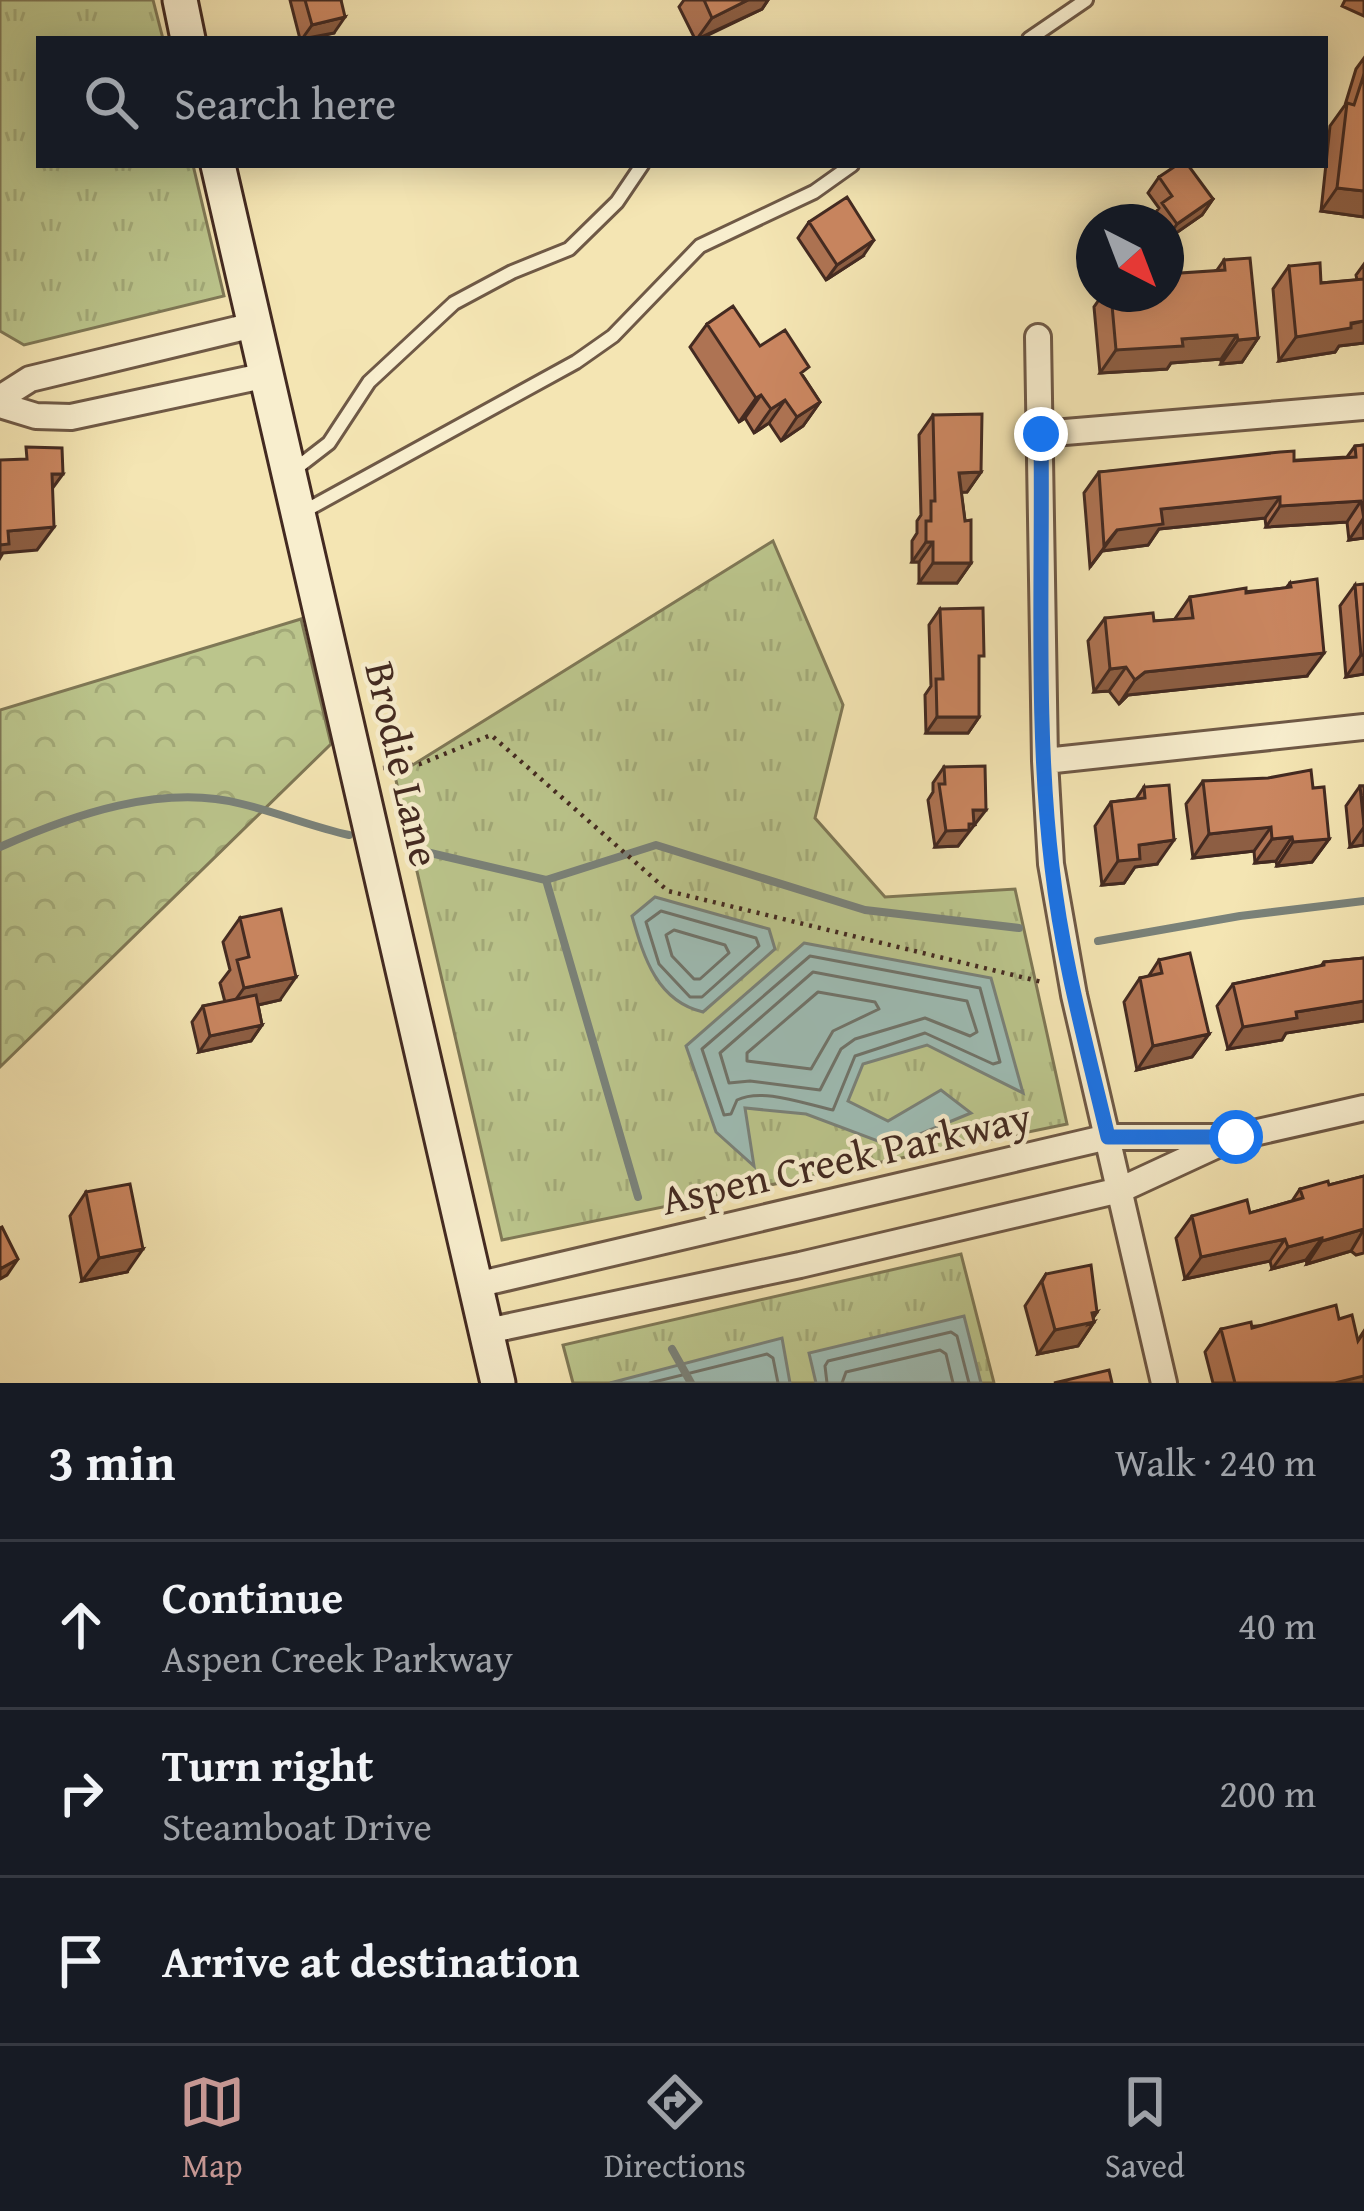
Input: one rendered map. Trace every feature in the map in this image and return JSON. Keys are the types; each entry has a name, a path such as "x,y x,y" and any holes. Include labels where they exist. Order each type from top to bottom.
{"main road":[{"path":"179,0 187,36"},
{"name":"Brodie Lane","path":"219,168 498,1383"}],"street":[{"path":"0,402 30,379 254,325"},
{"path":"1038,337 1051,864 1063,940 1164,1383"},
{"path":"0,402 36,416 71,417 267,375"},
{"path":"1041,434 1364,407"},
{"path":"1045,761 1364,727"},
{"name":"Aspen Creek Parkway","path":"487,1331 800,1265 1120,1190 1236,1137 1364,1108"},
{"name":"Aspen Creek Parkway","path":"476,1285 1108,1137 1236,1137"}],"lane":[{"path":"1033,36 1086,0"},
{"path":"290,473 329,443 370,382 454,303 569,249 617,202 640,168"},
{"path":"299,514 576,362 614,336 700,246 814,192 848,168"}],"path":[{"path":"382,768 420,764 491,735 668,891 1042,982"}],"green space":[{"path":"0,0 153,0 162,36 36,36 36,168 194,168 224,296 24,345 0,331"},
{"path":"773,541 843,705 815,818 885,897 1015,889 1067,1124 502,1240 395,776"},
{"path":"301,619 331,744 0,1067 0,710"},
{"path":"961,1254 994,1383 573,1383 563,1345"}],"water":[{"path":"655,897 769,929 775,949 703,1012 687,1006 655,976 632,916"},
{"path":"804,943 991,978 1023,1093 927,1045 863,1064 848,1101 888,1121 941,1090 971,1113 891,1146 806,1114 745,1108 754,1166 716,1132 686,1046"},
{"path":"964,1316 981,1383 816,1383 809,1353"},
{"path":"782,1338 790,1383 610,1383"}],"building":[{"path":"305,0 341,0 345,17 312,25"},
{"path":"704,0 748,0 712,18"},
{"path":"1364,74 1364,191 1337,188 1347,103 1354,105"},
{"path":"1172,168 1190,168 1213,199 1184,219 1184,204 1162,203 1172,196 1159,177"},
{"path":"847,197 874,240 837,265 809,222"},
{"path":"1250,258 1258,338 1182,339 1183,346 1116,350 1113,312 1184,312 1184,273 1225,270 1224,260"},
{"path":"1320,263 1321,283 1364,279 1364,321 1351,323 1351,328 1296,337 1289,266"},
{"path":"733,306 760,346 785,330 809,367 801,373 820,402 797,417 785,400 771,409 761,395 756,398 707,324"},
{"path":"982,414 981,472 959,473 965,521 971,520 971,563 933,563 926,521 931,521 931,501 935,501 933,415"},
{"path":"1364,445 1364,519 1361,501 1280,506 1280,497 1161,509 1163,524 1117,530 1104,546 1099,472 1294,451 1294,461 1356,457 1355,446"},
{"path":"26,447 62,448 63,474 52,474 54,527 8,531 9,544 0,545 0,460 27,459"},
{"path":"1317,579 1324,653 1145,672 1135,680 1126,667 1110,669 1105,618 1153,613 1154,621 1193,618 1190,597 1291,587 1290,583"},
{"path":"1364,584 1364,655 1361,655 1355,585"},
{"path":"983,608 979,717 937,717 936,679 943,679 940,609"},
{"path":"985,766 986,810 973,810 974,824 969,824 969,830 946,831 939,784 945,784 944,767"},
{"path":"1311,770 1313,788 1324,787 1329,839 1272,839 1271,827 1209,834 1203,781 1268,778"},
{"path":"1169,785 1174,840 1139,845 1140,859 1118,861 1111,802 1145,798 1144,787"},
{"path":"281,909 296,977 244,988 237,960 249,957 240,918"},
{"path":"1190,953 1209,1034 1153,1046 1140,978 1162,973 1159,960"},
{"path":"1364,958 1364,1001 1243,1027 1233,984 1324,962"},
{"path":"256,995 262,1025 210,1036 203,1006"},
{"path":"1364,1176 1364,1229 1288,1247 1285,1239 1201,1257 1192,1216 1247,1200 1250,1213 1303,1198 1300,1189"},
{"path":"130,1184 143,1249 99,1258 86,1192"},
{"path":"0,1228 18,1259 0,1269"},
{"path":"1091,1265 1094,1322 1055,1330 1042,1282 1046,1274"},
{"path":"1336,1305 1339,1319 1352,1315 1358,1341 1364,1332 1364,1376 1335,1383 1235,1383 1221,1329 1251,1322 1252,1328"},
{"path":"1109,1370 1112,1383 1054,1383"}],"waterway":[{"path":"0,847 87,814 181,797 242,804 349,835"},
{"path":"546,880 656,845 865,910 1019,928"},
{"path":"409,848 546,880 638,1197"},
{"path":"1098,941 1240,916 1364,901"},
{"path":"672,1349 691,1383"}],"route":[{"path":"1041,434 1045,761 1051,864 1074,995 1108,1137 1236,1137"}]}
